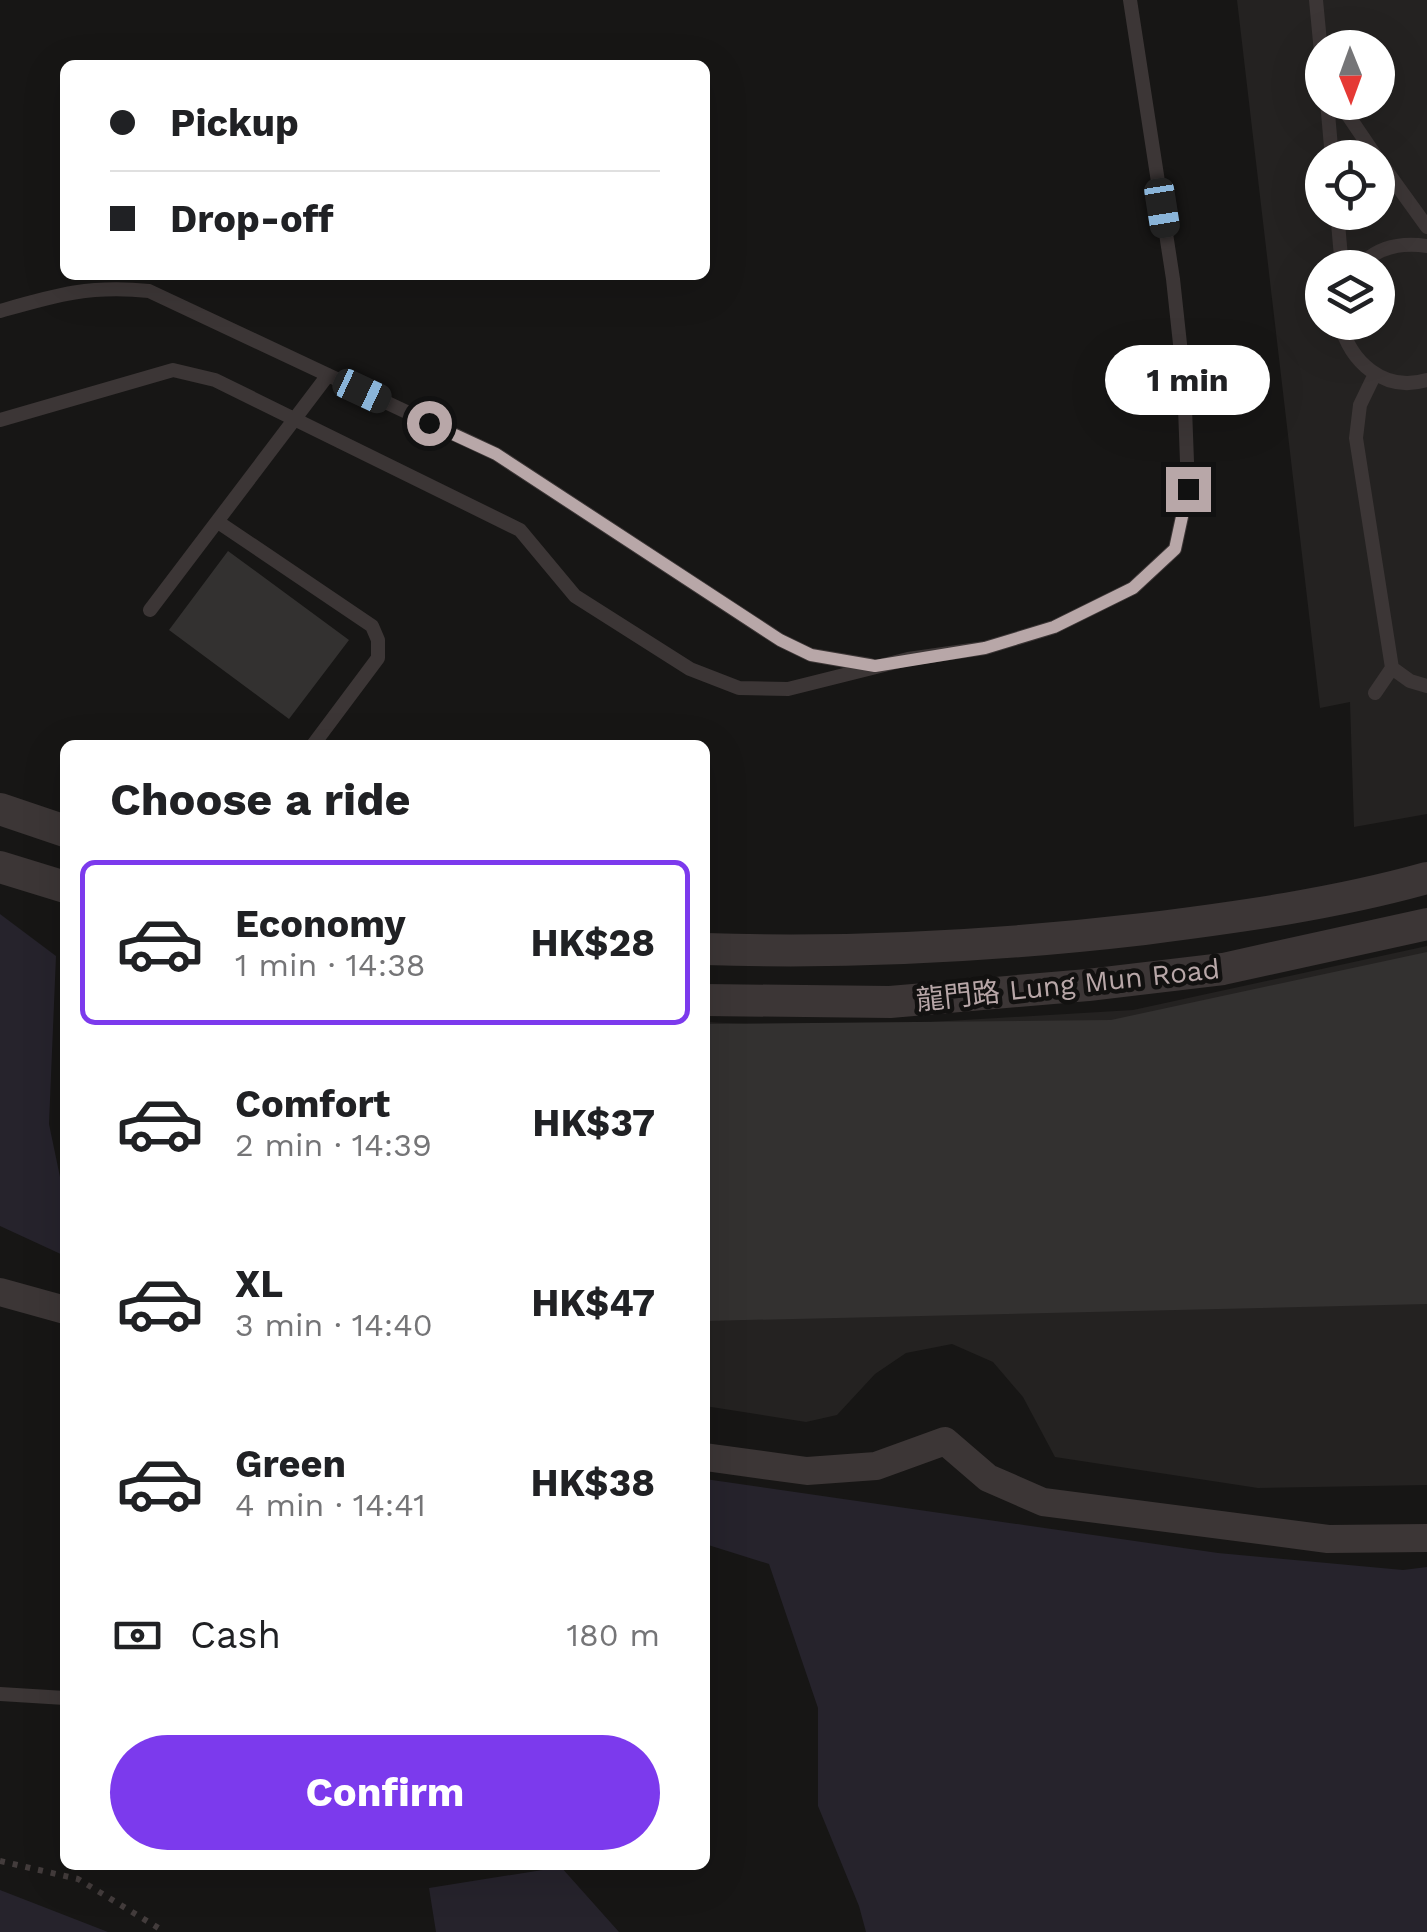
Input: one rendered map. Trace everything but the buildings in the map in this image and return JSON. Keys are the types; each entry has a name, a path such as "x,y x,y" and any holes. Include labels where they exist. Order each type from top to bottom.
{"street":[{"path":"0,809 60,829"},
{"path":"0,867 60,885"},
{"name":"龍門路 Lung Mun Road","path":"710,950 823,953 1026,942 1194,923 1350,899 1427,878"},
{"name":"龍門路 Lung Mun Road","path":"710,1000 890,1002 1088,985 1224,969 1427,924"},
{"path":"0,1292 60,1309"},
{"path":"710,1458 807,1470 876,1466 945,1440 988,1478 1042,1502 1328,1539 1427,1538"}],"lane":[{"path":"0,420 173,370 215,380 520,530 575,596 690,669 739,688 788,689 875,666 985,648 1054,627 1133,588 1175,549 1188,489 1184,381 1173,279 1130,0"},
{"path":"1316,0 1319,30"},
{"path":"1395,183 1427,227"},
{"path":"1381,250 1408,244 1427,246"},
{"path":"0,311 66,292 107,287 149,291 496,454 780,640 811,655 875,666"},
{"path":"1345,340 1357,361 1375,374 1397,382 1427,380"},
{"path":"1375,374 1360,405 1356,438 1392,668 1375,693"},
{"path":"150,610 328,375"},
{"path":"218,522 372,626 378,640 378,658 317,740"},
{"path":"1392,668 1410,681 1427,686"},
{"path":"0,1694 60,1698"}],"path":[{"path":"0,1861 78,1879 165,1932"}],"shaded area":[{"path":"1237,0 1427,0 1427,814 1354,827 1350,702 1320,708"},
{"path":"0,914 56,956 49,1124 60,1177 60,1254 0,1226"},
{"path":"1427,946 1427,1485 1258,1488 1055,1457 1023,1397 993,1362 952,1344 906,1353 875,1374 837,1415 806,1422 710,1407 710,1022 830,1028 1133,1010"},
{"path":"710,1480 1218,1553 1403,1570 1427,1567 1427,1932 866,1932 818,1806 818,1708 769,1564 710,1546"},
{"path":"564,1870 619,1932 436,1932 429,1888"},
{"path":"0,1890 108,1932 0,1932"}],"route":[{"path":"429,423 496,454 780,640 811,655 875,666 985,648 1054,627 1133,588 1175,549 1188,489"}]}
